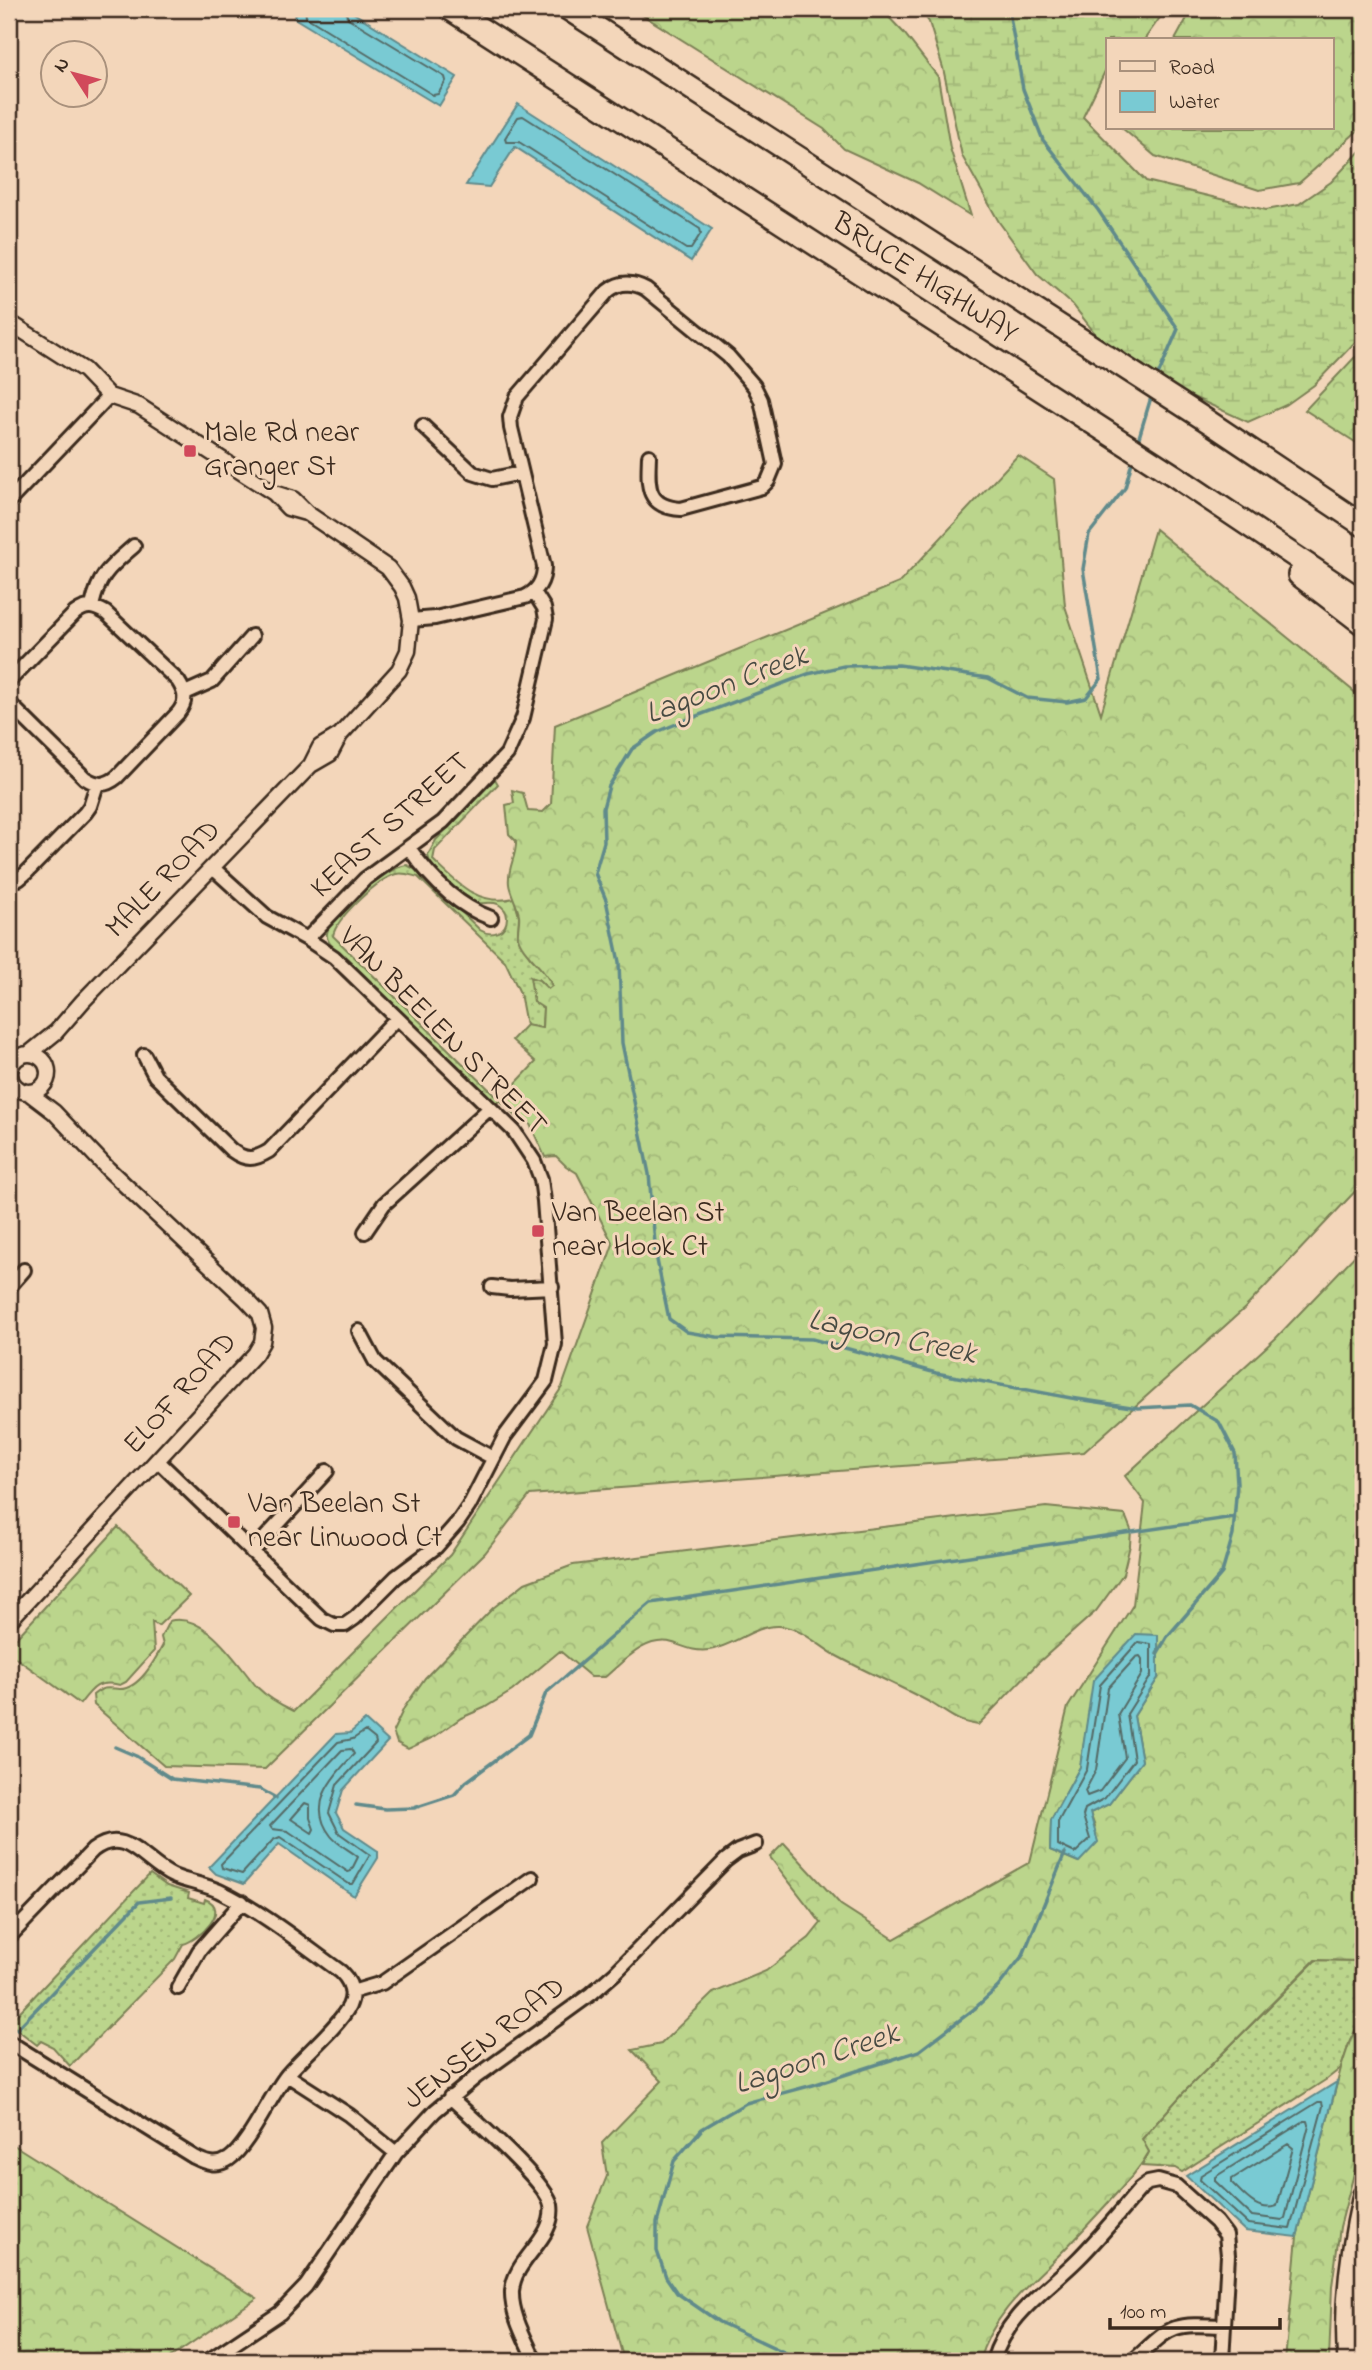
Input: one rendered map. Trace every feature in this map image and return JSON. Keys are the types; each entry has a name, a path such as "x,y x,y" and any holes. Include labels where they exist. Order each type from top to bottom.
{"highway":[{"name":"BRUCE HIGHWAY","path":"450,9 1175,475 1363,602"},
{"name":"BRUCE HIGHWAY","path":"568,9 1209,422 1363,525"},
{"path":"1175,475 1229,527 1363,624"},
{"path":"1348,2361 1348,2300 1354,2240 1363,2194"},
{"path":"1357,2361 1357,2313 1363,2246"}],"street":[{"path":"411,621 506,602 534,592 541,582 544,566 510,417 517,397 608,291 621,284 646,289 737,364 761,400 775,464 768,481 754,491 681,509 671,509 650,494 649,456"},
{"name":"MALE ROAD","path":"9,322 84,370 109,396 139,406 274,493 288,508 307,513 388,568 407,598 411,621 408,651 399,670 340,735 330,754 311,765 56,1032 27,1054"},
{"path":"9,501 109,396"},
{"path":"423,426 473,473 492,479 521,473"},
{"path":"92,606 101,577 134,546"},
{"name":"KEAST STREET","path":"307,939 365,878 443,822 498,765 515,741 546,619 544,608 534,592"},
{"path":"9,681 75,613 83,607 92,606 106,613 178,681 185,693 183,708 134,759 111,782 97,784 85,778 9,703"},
{"path":"185,693 212,681 252,636"},
{"path":"9,882 26,873 85,813 97,784"},
{"path":"409,848 425,869 461,904 471,911 491,918"},
{"name":"VAN BEELEN STREET","path":"158,1461 322,1619 334,1625 345,1625 396,1577 436,1547 469,1506 505,1436 545,1381 555,1344 541,1178 525,1145 491,1108 334,957 267,917 213,867"},
{"path":"145,1055 155,1076 231,1150 251,1160 269,1151 396,1019"},
{"name":"MALE ROAD","path":"46,1064 56,1032"},
{"path":"9,1048 37,1055 46,1064 48,1074 45,1084 35,1091 18,1090 9,1069 18,1056 27,1054"},
{"name":"ELOF ROAD","path":"45,1084 54,1112"},
{"name":"ELOF ROAD","path":"9,1622 255,1354 264,1336 260,1314 246,1299 117,1178 54,1112 18,1090"},
{"path":"365,1232 384,1204 491,1108"},
{"path":"9,1287 24,1270"},
{"path":"492,1287 552,1287"},
{"path":"359,1331 375,1361 456,1438 493,1458"},
{"path":"253,1552 327,1471"},
{"path":"9,1937 93,1850 113,1840 126,1843 174,1876 215,1889 242,1902 341,1972 347,1978 352,1992 344,2013 287,2075 238,2150 220,2164 194,2157 9,2042"},
{"name":"JENSEN ROAD","path":"208,2361 271,2320 306,2286 396,2153 450,2097 591,1994 726,1860 738,1851 756,1844"},
{"path":"352,1992 382,1983 532,1878"},
{"path":"178,1988 199,1951 242,1902"},
{"path":"287,2075 349,2115 396,2153"},
{"path":"450,2097 541,2185 551,2205 547,2227 517,2270 512,2290 516,2314 535,2361"},
{"path":"993,2361 1002,2338 1028,2302 1076,2261 1140,2189 1157,2181 1176,2186 1216,2222 1226,2235 1228,2255 1223,2361"},
{"path":"1133,2361 1173,2327 1183,2324 1223,2326"}],"green space":[{"path":"633,9 881,9 904,33 938,77 950,148 971,216 918,183 844,149 824,129"},
{"path":"920,9 1166,9 1145,38 1106,38 1106,69 1083,117 1146,181 1266,210 1299,204 1331,182 1363,148 1363,336 1314,385 1286,405 1248,422 1171,387 1104,345 1073,305 1037,274 999,222 962,156 943,68 929,22"},
{"path":"1192,9 1363,9 1363,126 1299,183 1259,190 1155,156 1124,130 1334,130 1334,38 1176,38"},
{"path":"1363,353 1363,447 1305,410 1354,358"},
{"path":"1018,455 1054,479 1065,606 1101,714 1155,529 1363,699 1363,1183 1245,1308 1084,1452 530,1495 485,1553 265,1769 164,1766 94,1705 93,1695 106,1688 119,1689 133,1685 151,1666 163,1645 161,1637 169,1621 183,1620 208,1631 261,1691 294,1711 450,1555 562,1387 613,1244 577,1173 556,1156 545,1157 529,1122 519,1119 500,1100 536,1062 512,1040 526,1025 542,1028 543,1008 534,1002 530,977 539,980 548,989 552,986 518,937 519,915 509,884 516,846 516,841 509,834 506,805 514,803 512,790 523,793 528,811 543,812 551,804 555,725 899,583"},
{"path":"495,779 498,784 435,850 433,860 459,884 479,896 501,900 514,898 519,916 518,937 530,957 549,977 552,986 549,989 539,980 543,1008 542,1029 526,1025 520,993 505,961 418,877 399,873 379,883 342,919 333,936 500,1100 496,1104 333,947 327,935 338,915 361,893 398,867 407,865 420,872 480,930 493,933 501,930 507,917 503,908 495,903 477,903 463,897 440,877 428,855 436,840"},
{"path":"1363,1247 1363,1961 1315,1960 1183,2093 1142,2139 1149,2152 1138,2169 1001,2316 979,2361 624,2361 587,2226 607,2176 602,2143 662,2081 632,2050 661,2044 713,1993 766,1971 809,1938 821,1923 770,1857 784,1843 841,1905 894,1939 1030,1862 1068,1707 1133,1605 1145,1503 1125,1476 1276,1338","holes":["1158,1678 1134,1716 1142,1761 1109,1804 1090,1813 1095,1827 1078,1862 1050,1850 1051,1820 1080,1767 1094,1681"]},
{"path":"1046,1507 1125,1515 1131,1530 1123,1574 1096,1611 1038,1663 978,1725 958,1719 835,1655 801,1633 779,1626 752,1632 727,1645 709,1650 695,1650 673,1643 654,1643 636,1651 605,1677 591,1677 560,1651 512,1691 461,1718 434,1737 408,1749 397,1743 393,1731 404,1708 425,1678 493,1608 525,1583 573,1565"},
{"path":"118,1527 189,1596 158,1626 152,1622 154,1651 126,1682 120,1685 101,1684 80,1704 9,1653 9,1646"},
{"path":"150,1874 167,1886 189,1893 188,1898 204,1903 205,1899 215,1910 214,1917 204,1931 183,1944 175,1959 70,2066 53,2047 41,2041 37,2045 9,2023"},
{"path":"1316,1960 1363,1961 1363,2016 1350,2041 1341,2068 1182,2172 1175,2168 1142,2166 1149,2152 1141,2140 1183,2093"},
{"path":"1363,2016 1363,2139 1340,2227 1332,2286 1329,2361 1285,2361 1297,2237 1341,2068 1350,2041"},
{"path":"9,2142 257,2298 165,2361 9,2361"}],"water":[{"path":"299,9 347,9 457,77 439,106 294,18"},
{"path":"518,104 712,229 691,261 515,147 489,187 466,185"},
{"path":"1136,1634 1158,1635 1158,1678 1134,1716 1142,1761 1109,1804 1090,1813 1098,1842 1079,1862 1050,1850 1051,1820 1080,1767 1093,1681"},
{"path":"365,1720 388,1741 343,1790 336,1813 344,1828 378,1851 378,1858 354,1896 279,1844 244,1884 216,1874 209,1867 336,1734 350,1733"},
{"path":"1337,2082 1297,2237 1245,2231 1186,2176"}],"waterway":[{"name":"Lagoon Creek","path":"1011,9 1010,17 1023,89 1043,140 1098,210 1178,329 1156,380"},
{"name":"Lagoon Creek","path":"1137,444 1152,394"},
{"name":"Lagoon Creek","path":"1133,458 1125,488 1089,534 1083,569 1101,679 1086,698 1067,702 1027,698 988,678 899,665 844,666 808,674 657,732 632,749 609,786 603,808 604,842 595,873 606,900 619,962 622,1043 649,1174 656,1255 669,1319 687,1332 717,1337 812,1339 936,1373 1071,1398 1138,1408 1190,1405 1219,1422 1235,1453 1237,1483 1233,1535 1222,1573 1167,1637 1157,1654"},
{"path":"356,1805 385,1809 414,1808 454,1795 466,1782 529,1735 546,1693 651,1603 1234,1517"},
{"path":"115,1747 136,1756 172,1779 260,1789 276,1798"},
{"name":"Lagoon Creek","path":"803,2361 719,2322 677,2293 666,2277 657,2251 657,2223 674,2161 702,2129 746,2103 919,2051 973,2010 998,1987 1023,1955 1065,1853"},
{"path":"17,2029 139,1902 171,1898"}],"place":[{"name":"Male Rd near Granger St","path":"190,451"},
{"name":"Van Beelan St near Hook Ct","path":"538,1231"},
{"name":"Van Beelan St near Linwood Ct","path":"234,1522"}]}
